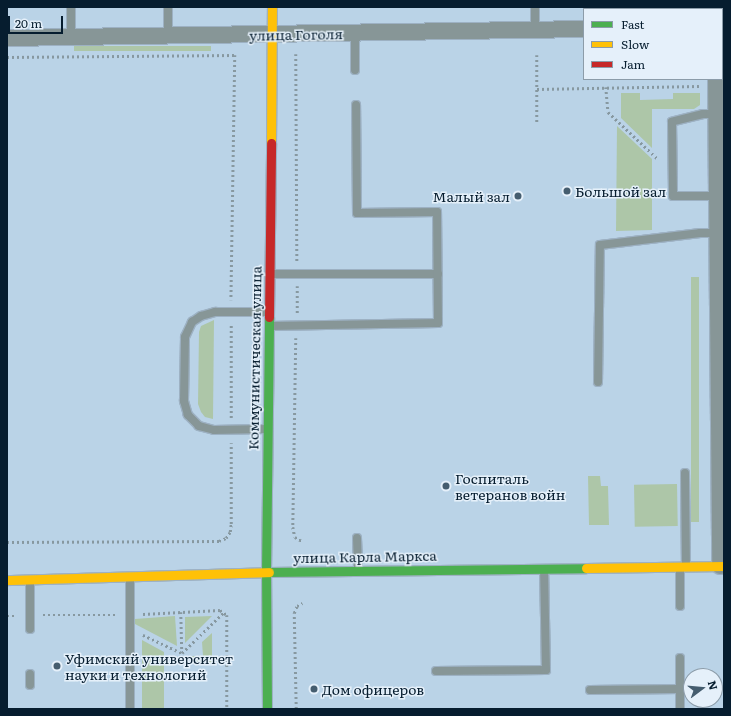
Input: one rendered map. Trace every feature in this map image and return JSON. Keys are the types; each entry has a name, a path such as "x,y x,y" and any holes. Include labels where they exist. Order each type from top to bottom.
{"main road":[{"name":"Коммунистическая улица","path":"267,709 267,429 272,7"},
{"name":"улица Карла Маркса","path":"7,580 358,570 722,566"}],"street":[{"name":"улица Гоголя","path":"7,38 583,29"},
{"path":"710,82 716,114 722,566"}],"lane":[{"path":"71,7 71,37"},
{"path":"168,7 168,36"},
{"path":"535,7 535,30"},
{"path":"355,33 355,70"},
{"path":"269,326 438,323 437,212 357,213 356,105"},
{"path":"716,114 703,114 672,122 673,196 717,196"},
{"path":"598,382 600,245 700,233 717,233"},
{"path":"269,274 438,274"},
{"path":"267,429 214,430 199,426 188,415 184,401 185,337 187,329 192,322 201,316 215,312 269,312"},
{"path":"680,606 683,566 685,473"},
{"path":"357,538 358,570"},
{"path":"436,671 546,670 544,568"},
{"path":"130,576 130,709"},
{"path":"30,579 30,629"},
{"path":"680,658 680,709"},
{"path":"30,674 30,685"},
{"path":"590,690 680,689"}],"path":[{"path":"296,54 297,274 293,526 295,536 302,541"},
{"path":"7,57 235,55 231,312 230,532 226,538 219,541 7,542"},
{"path":"537,55 537,123"},
{"path":"538,89 710,82"},
{"path":"606,87 608,112 673,172"},
{"path":"296,709 294,613 296,606 302,603"},
{"path":"181,612 182,653"},
{"path":"182,653 224,612"},
{"path":"227,615 227,709"},
{"path":"130,629 182,653"}],"green space":[{"path":"74,46 211,46 211,51 74,51"},
{"path":"621,93 640,93 640,100 673,99 673,93 700,93 700,105 694,109 652,109 652,148 621,118"},
{"path":"617,126 652,159 652,230 616,231"},
{"path":"691,277 699,277 699,522 691,522"},
{"path":"214,320 213,419 205,417 198,404 199,332 201,326"},
{"path":"588,476 600,476 601,486 608,486 609,525 589,525"},
{"path":"677,484 678,526 635,527 634,485"},
{"path":"175,616 177,646 135,624 135,619"},
{"path":"212,616 185,643 185,617"},
{"path":"212,633 212,664 192,664 192,656 203,656 202,642"},
{"path":"142,640 164,652 164,709 142,709"}],"traffic: fast":[{"path":"267,709 266,572 269,317"},
{"path":"269,572 586,568"}],"traffic: slow":[{"path":"271,143 272,7"},
{"path":"586,568 724,566"},
{"path":"7,580 269,572"}],"traffic: jam":[{"path":"269,317 271,143"}],"place":[{"name":"Большой зал","path":"567,191"},
{"name":"Малый зал","path":"518,196"},
{"name":"Госпиталь ветеранов войн","path":"446,486"},
{"name":"Уфимский университет науки и технологий","path":"57,666"},
{"name":"Дом офицеров","path":"314,689"}]}
